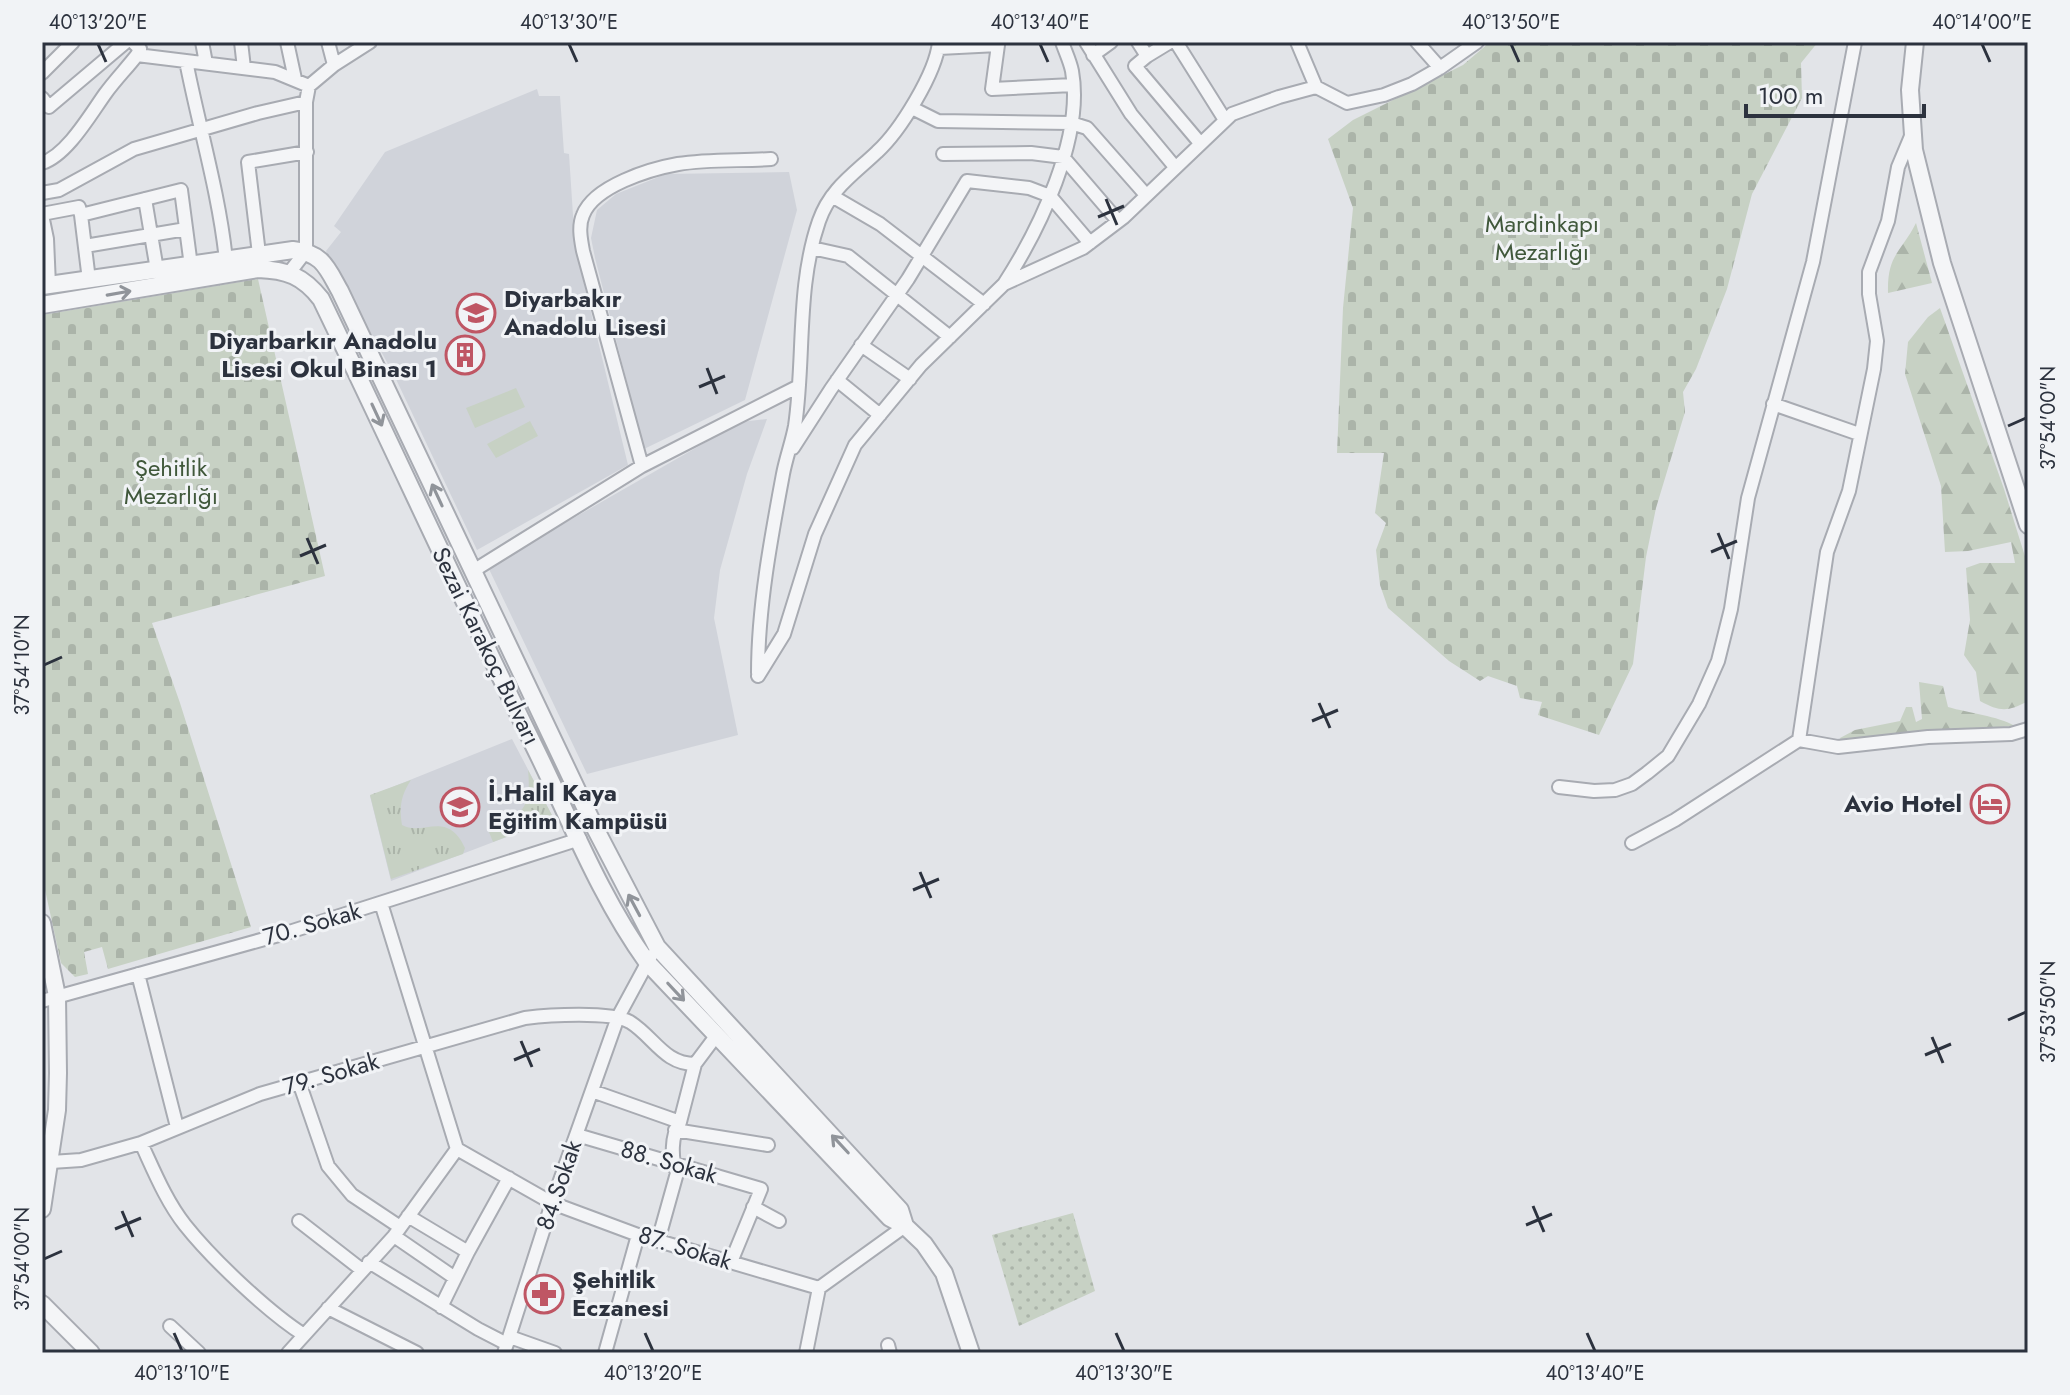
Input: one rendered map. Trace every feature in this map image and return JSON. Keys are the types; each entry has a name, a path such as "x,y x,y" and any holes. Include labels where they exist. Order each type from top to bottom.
{"street":[{"path":"42,73 73,42"},
{"path":"42,98 49,107 126,42"},
{"path":"202,42 206,63"},
{"path":"241,42 244,68"},
{"path":"287,42 295,79"},
{"path":"328,42 334,65"},
{"path":"42,305 258,269 289,273 306,251 306,102 309,86 334,65 370,42"},
{"path":"1062,42 1072,70 1073,85 1071,123 1050,196 1022,257 1004,284 910,379 855,445 815,534 784,634 758,676 770,554 795,426 802,310 819,219 846,177 879,151 912,108 939,45 998,45 992,89 1073,85"},
{"path":"1086,42 1131,114 1175,167"},
{"path":"1093,55 1111,42"},
{"path":"1138,42 1147,56"},
{"path":"1170,42 1135,66 1200,143"},
{"path":"1176,42 1225,120"},
{"path":"1312,42 1299,46 1316,87 1347,103 1384,95 1412,84 1477,42"},
{"path":"1417,42 1440,68"},
{"path":"1559,787 1615,790 1632,784 1668,756 1699,704 1718,661 1731,609 1748,498 1813,262 1855,42"},
{"path":"1915,42 1910,90 1912,135 1942,263 2028,525"},
{"path":"42,163 80,130 138,47 186,61 275,72 309,86"},
{"path":"186,61 221,215 226,260"},
{"path":"1004,284 1090,243 1118,221 1232,114 1316,87"},
{"path":"42,193 59,190 134,149 306,102"},
{"path":"912,108 938,121 1071,123 1087,128 1146,195"},
{"path":"1799,740 1827,552 1849,491 1877,341 1869,294 1869,272 1888,221 1898,167 1912,135"},
{"path":"259,254 248,162 307,152"},
{"path":"943,154 1031,153 1063,157 1118,221"},
{"path":"642,466 583,251 580,232 583,215 593,199 618,183 647,172 680,164 771,159"},
{"path":"787,457 897,294 967,181 1029,188 1050,196 1090,243"},
{"path":"81,215 181,190 191,266"},
{"path":"832,196 880,224 984,304"},
{"path":"145,199 157,270"},
{"path":"89,280 79,207 42,214 45,286 89,280 157,270 191,266 293,250 306,251 323,261 595,828 657,947 900,1210 905,1226 924,1244 944,1273 971,1353"},
{"path":"85,246 186,229"},
{"path":"812,248 848,256 950,337"},
{"name":"Sezai Karakoç Bulvarı","path":"289,273 308,282 321,299 474,624 609,899 647,962 890,1218 905,1226"},
{"path":"861,345 910,379"},
{"path":"837,380 880,415"},
{"path":"473,571 642,466 797,387"},
{"path":"1773,404 1859,434"},
{"path":"1632,843 1675,820 1799,740 1838,747 1928,737 2011,734 2028,729"},
{"name":"70. Sokak","path":"50,999 381,903 580,839"},
{"path":"288,1353 401,1226 457,1149 381,903"},
{"path":"42,923 57,1110 42,1209"},
{"name":"84.Sokak","path":"507,1345 552,1203 618,1017 657,947"},
{"path":"138,974 177,1127"},
{"name":"79. Sokak","path":"51,1162 81,1160 141,1143 260,1094 525,1018 548,1014 618,1017"},
{"path":"618,1017 630,1023 670,1059 695,1064"},
{"path":"658,1241 677,1173 673,1163 677,1126 695,1064 716,1036"},
{"path":"299,1082 328,1166 352,1195 401,1226 468,1252"},
{"path":"592,1091 677,1126 768,1145"},
{"name":"88. Sokak","path":"577,1135 761,1189 753,1207"},
{"path":"141,1143 161,1186 185,1225 233,1275 304,1335"},
{"name":"87. Sokak","path":"457,1149 552,1203 638,1235 819,1288"},
{"path":"441,1307 509,1178"},
{"path":"731,1262 753,1207 779,1221"},
{"path":"299,1221 366,1266 507,1345 555,1353"},
{"path":"401,1226 455,1278"},
{"path":"806,1353 819,1288 905,1226"},
{"path":"605,1353 638,1235"},
{"path":"42,1304 91,1353"},
{"path":"328,1308 417,1353"},
{"path":"170,1326 199,1353"}],"shaded area":[{"name":"Diyarbakır Anadolu Lisesi","path":"537,89 539,96 560,96 564,153 569,154 575,246 628,465 477,550 394,375 326,251 341,232 334,226 385,152"},
{"path":"789,172 797,210 745,400 644,449 591,238 597,210 616,194 666,174"},
{"path":"767,419 747,474 720,570 714,618 738,735 587,774 488,567 741,422"},
{"name":"İ.Halil Kaya Eğitim Kampüsü","path":"512,739 554,819 391,881 370,796"}],"green space":[{"name":"Mardinkapı Mezarlığı","path":"1490,42 1818,42 1801,63 1802,98 1752,194 1727,289 1696,369 1683,392 1685,412 1656,508 1646,557 1633,664 1599,735 1538,715 1542,702 1520,698 1517,686 1488,676 1480,681 1449,661 1388,608 1380,585 1376,550 1386,523 1375,513 1384,453 1337,453 1343,308 1353,208 1328,139 1353,120 1463,65"},
{"path":"1916,223 1932,283 1888,293 1892,262"},
{"name":"Şehitlik Mezarlığı","path":"258,279 325,576 152,623 251,927 108,969 102,947 84,952 88,974 75,977 61,963 42,876 42,315"},
{"path":"1940,308 2028,566 2028,701 2009,709 1999,709 1980,701 1976,672 1964,655 1970,620 1966,568 1980,563 2015,563 2011,542 1968,551 1945,552 1941,486 1905,374 1908,342 1928,317"},
{"path":"516,388 525,407 475,428 466,408"},
{"path":"530,421 538,436 496,458 487,444"},
{"path":"1919,682 1943,686 1948,707 2015,726 1897,734 1842,743 1840,738 1855,730 1900,721 1906,707 1912,707 1916,722 1922,719"},
{"path":"528,770 554,819 493,842 489,832 509,821 526,802"},
{"path":"411,780 402,801 402,825 410,828 443,827 458,836 465,848 463,854 391,879 370,795"},
{"path":"1073,1213 1095,1291 1019,1326 992,1235"}],"place":[{"name":"Diyarbakır Anadolu Lisesi","path":"476,313"},
{"name":"Diyarbarkır Anadolu Lisesi Okul Binası 1","path":"465,355"},
{"name":"Avio Hotel","path":"1990,804"},
{"name":"İ.Halil Kaya Eğitim Kampüsü","path":"460,807"},
{"name":"Şehitlik Eczanesi","path":"544,1294"}]}
